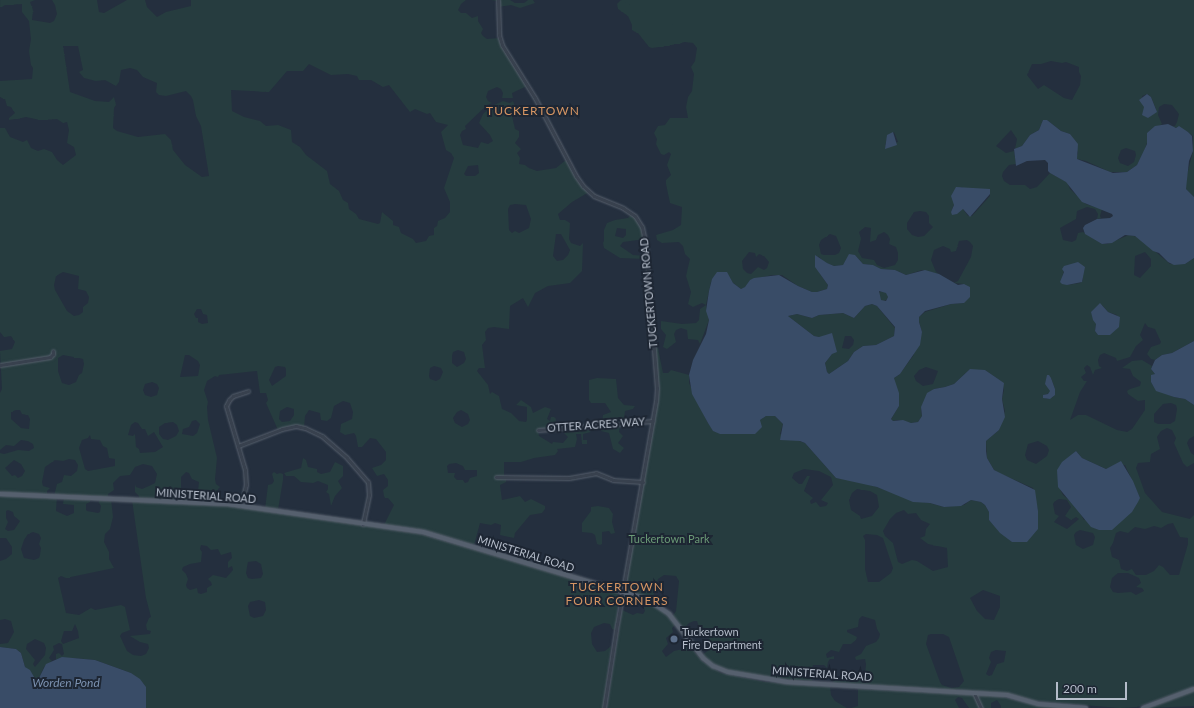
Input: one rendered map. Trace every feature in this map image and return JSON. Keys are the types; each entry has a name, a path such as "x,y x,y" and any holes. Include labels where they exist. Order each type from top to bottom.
{"main road":[{"name":"MINISTERIAL ROAD","path":"0,494 241,506 434,535 543,569 640,596 663,608 672,617 701,656 713,666 728,672 787,682 1008,695 1038,704 1086,708"},
{"path":"1143,708 1194,689"}],"street":[{"name":"TUCKERTOWN ROAD","path":"498,0 499,30 502,45 535,98 576,176 592,194 631,213 637,218 642,227 646,246 657,388 654,421 604,708"},
{"path":"0,365 50,357 53,354 53,351"},
{"path":"241,506 246,485 246,475 226,406 233,396 248,391"},
{"name":"OTTER ACRES WAY","path":"538,430 654,421"},
{"path":"238,446 290,426 303,427 322,436 347,458 368,482 370,495 363,524"},
{"path":"496,478 569,478 596,473 613,480 643,482"},
{"path":"974,693 981,708"}],"green space":[{"path":"0,0 35,0 30,2 33,10 32,20 50,23 54,21 57,14 52,0 97,0 99,12 104,13 127,0 145,0 147,7 157,17 166,12 191,6 191,0 466,0 461,4 458,10 461,13 466,13 472,18 478,16 478,21 483,29 481,33 487,39 499,38 527,86 512,93 513,98 502,98 503,93 501,89 497,87 488,91 486,97 488,101 492,103 487,105 465,126 466,129 462,131 460,135 463,145 478,148 481,142 488,144 493,141 490,135 479,123 483,114 492,106 503,101 510,103 513,101 515,106 512,106 512,116 515,129 519,131 519,137 515,143 521,149 517,153 520,158 519,164 525,165 537,171 556,168 566,160 589,192 572,202 558,214 560,220 565,220 570,223 569,239 571,243 580,246 583,243 582,271 570,283 548,286 535,293 528,307 523,298 510,306 509,329 494,327 488,328 485,332 486,340 482,345 485,368 479,368 477,371 488,385 490,394 492,392 499,396 502,409 511,413 519,421 526,422 527,420 527,407 516,405 521,400 531,407 533,413 545,407 551,409 547,419 550,421 551,417 554,417 556,419 555,428 538,430 539,436 552,444 553,442 563,443 568,437 564,433 563,428 582,426 591,432 583,434 583,440 587,440 587,444 582,444 581,434 576,434 577,439 575,447 557,449 558,451 555,455 534,458 521,462 504,462 504,477 506,478 506,482 500,485 502,500 520,496 525,502 531,499 545,506 545,509 542,513 530,515 515,533 514,538 500,535 501,525 495,523 491,525 480,523 474,545 427,531 384,525 394,505 384,496 383,490 388,486 388,480 384,474 377,476 372,468 381,465 386,460 386,452 376,439 370,438 362,447 358,447 354,433 345,435 340,432 341,424 352,419 353,412 350,403 343,401 334,406 331,418 327,421 321,420 320,413 309,410 305,416 304,427 295,426 278,430 266,403 268,400 266,393 260,393 257,371 219,375 218,377 215,376 207,381 204,390 208,402 208,420 217,458 215,479 216,484 220,487 218,489 216,504 265,509 268,485 272,484 274,481 272,474 274,472 277,474 280,473 283,474 283,480 278,510 421,534 617,592 619,598 615,630 612,629 610,624 604,623 594,627 591,633 592,644 597,652 605,651 611,646 603,708 146,708 144,684 131,673 95,660 74,658 56,659 56,654 59,653 62,656 64,654 62,644 59,643 53,646 54,650 49,658 52,661 44,667 37,682 25,667 21,653 16,649 0,647 0,644 8,643 14,632 11,621 5,619 0,620 0,561 6,559 12,554 12,547 6,538 0,538 0,453 4,454 18,450 29,451 34,448 33,444 28,441 21,440 14,446 6,445 0,450 0,393 2,389 0,351 12,349 15,342 11,336 4,337 0,332 0,128 5,128 10,137 23,142 27,140 31,148 38,151 44,149 52,152 57,160 63,165 76,155 74,147 67,143 69,130 67,122 63,123 57,119 40,120 26,117 9,120 9,118 15,113 11,107 7,106 5,99 0,97 0,81 32,79 33,68 31,65 29,51 31,39 29,21 22,12 22,4 5,5 0,7","holes":["63,46 78,46 83,70 79,72 84,78 96,81 105,80 116,86 119,82 121,70 130,68 137,70 143,77 157,83 156,92 159,95 166,96 186,91 193,100 196,116 201,126 209,176 202,177 185,165 173,150 171,140 165,134 138,137 117,131 113,128 114,108 116,105 114,97 109,102 95,101 70,92","309,64 331,75 348,74 357,76 359,80 371,80 383,87 389,85 410,112 415,109 427,114 430,113 436,122 448,125 441,132 446,150 451,153 454,158 444,188 450,202 450,212 445,218 438,221 437,226 434,228 434,235 429,236 426,241 416,243 413,239 401,233 399,227 393,225 393,221 382,212 380,223 378,224 359,219 356,214 349,209 348,203 343,200 339,191 330,184 327,171 306,155 300,147 292,142 291,130 278,125 266,126 260,121 244,117 232,111 231,90 269,92 287,71 303,71","478,165 479,173 475,176 466,176 464,174 468,166","510,205 526,205 531,219 529,228 519,233 515,231 512,233 509,230 508,209","556,234 561,234 570,250 568,255 563,260 557,261 553,256","63,272 79,276 78,289 86,291 89,297 88,303 83,307 83,312 79,315 74,316 67,311 55,290 54,285 56,276","197,309 201,309 203,314 207,315 208,323 202,324 198,322 198,318 196,318 194,314","458,350 464,352 466,359 464,363 457,367 452,363 452,356 453,352","63,355 83,359 84,364 82,373 79,375 76,382 69,385 62,383 58,371 58,358","185,355 189,355 198,361 200,365 198,376 180,377","278,366 285,367 286,376 272,386 269,380 275,367","434,366 441,368 443,372 440,379 436,381 430,379 429,376 430,368","152,382 157,384 159,388 157,395 151,397 145,395 143,390 145,384","287,407 294,409 294,415 290,421 282,422 279,419 280,411","20,410 22,414 28,415 30,419 29,429 21,428 11,419 11,412","461,410 468,414 470,420 468,424 462,427 455,423 453,418 457,412","196,420 200,424 197,433 193,436 182,434 183,429 189,427 192,421","135,422 138,423 142,429 145,429 148,436 154,432 163,447 155,452 140,453 139,449 136,447 135,434 133,436 128,435 131,425","173,422 177,425 179,431 176,436 168,440 163,439 159,434 159,427 165,423","90,435 91,439 100,440 103,446 107,448 109,458 115,459 115,466 88,471 85,469 79,448 82,440 88,438","14,460 21,464 25,471 22,476 18,478 15,475 12,476 5,468","55,460 75,460 78,465 77,471 71,476 64,475 62,482 57,484 54,496 47,495 47,491 50,488 43,486 42,482 45,467","456,463 463,466 465,470 477,470 477,476 470,478 468,482 465,483 463,480 457,480 454,477 455,473 448,473 447,466 449,464","143,464 152,466 157,474 155,483 149,486 142,489 136,487 135,484 135,492 139,496 139,500 132,500 146,598 151,617 146,625 147,630 151,631 150,634 130,636 140,642 148,644 149,648 146,654 141,656 133,655 127,651 120,636 122,633 130,630 125,607 121,605 95,610 91,608 79,615 66,613 58,578 61,576 66,578 114,568 109,559 109,552 104,542 105,534 110,529 113,517 111,499 108,498 108,494 114,490 113,483 120,476 130,475 135,467","186,472 189,473 192,479 199,482 198,491 190,491 190,493 181,492 181,477","57,496 64,497 63,504 74,505 74,513 67,516 56,511","91,497 99,498 99,503 101,506 100,512 87,511 86,504 90,502","8,510 13,512 14,516 20,521 14,530 8,531 5,529 8,522 6,518 6,511","33,532 39,534 41,538 39,544 41,548 39,558 34,560 24,558 21,549 24,540 28,534","201,545 207,546 211,550 218,549 221,555 231,552 232,558 228,562 228,568 232,566 233,570 226,578 213,575 208,579 212,585 207,588 207,592 201,594 198,593 197,588 190,590 187,588 186,585 188,579 182,570 183,567 201,562","256,561 261,564 263,574 261,578 248,578 246,573 248,562","259,600 265,602 266,610 263,616 254,618 250,616 248,606 250,602","75,624 79,638 63,644 61,641 64,631 72,631","35,639 44,643 46,648 45,655 35,667 33,664 35,660 26,649 27,644"]},
{"path":"491,0 510,0 515,3 524,3 528,0 533,0 535,3 520,8 511,5 498,7 497,1"},
{"name":"Tuckertown Park","path":"621,0 1194,0 1194,197 1186,189 1186,179 1193,151 1193,136 1188,132 1172,126 1175,126 1179,114 1172,105 1164,104 1159,107 1158,115 1162,124 1147,133 1147,143 1143,154 1137,165 1127,172 1110,172 1086,161 1077,159 1076,157 1078,153 1070,134 1061,131 1047,120 1043,120 1039,130 1030,135 1022,146 1015,149 1017,139 1011,130 996,146 1006,153 1014,151 1016,164 1009,165 1003,172 1002,176 1004,181 1010,185 1025,185 1030,189 1037,187 1050,173 1067,182 1070,189 1086,204 1102,209 1100,216 1101,218 1097,219 1098,214 1095,209 1087,207 1077,211 1076,219 1060,228 1063,240 1072,242 1076,240 1078,233 1083,232 1102,244 1107,244 1129,235 1138,237 1170,264 1185,264 1194,258 1194,341 1172,353 1162,355 1155,360 1151,359 1147,354 1151,347 1160,344 1161,342 1155,329 1148,327 1145,323 1140,335 1143,340 1136,346 1130,357 1117,361 1116,358 1104,353 1100,355 1098,360 1099,366 1102,368 1095,370 1093,375 1090,367 1087,365 1084,368 1086,373 1081,377 1084,381 1087,381 1080,392 1070,420 1078,415 1086,415 1117,430 1127,432 1132,429 1145,410 1145,400 1138,401 1128,394 1127,391 1140,386 1141,382 1133,376 1130,369 1122,368 1132,361 1142,360 1152,366 1151,369 1155,374 1151,376 1151,382 1156,390 1174,397 1185,399 1194,405 1194,436 1189,439 1187,443 1191,453 1194,455 1194,463 1187,467 1183,463 1174,443 1176,438 1172,430 1167,428 1161,431 1157,437 1160,449 1151,454 1150,462 1138,463 1136,468 1145,493 1162,512 1190,519 1194,515 1194,687 1137,707 1120,708 1034,701 1003,693 833,683 834,679 862,680 865,675 865,659 856,660 855,657 861,654 866,646 876,642 880,634 875,620 862,616 859,619 858,627 847,630 847,632 857,637 856,640 851,644 843,644 839,652 831,650 826,654 827,658 834,656 834,659 830,659 828,662 827,668 824,665 813,665 810,674 812,681 770,678 722,669 716,666 702,655 709,650 711,644 705,628 699,627 697,621 694,621 689,623 682,630 676,624 672,628 673,632 666,638 668,644 662,651 666,657 674,651 683,649 688,644 702,661 721,673 765,682 830,686 831,695 835,701 847,708 607,708 622,610 633,615 637,613 643,614 645,611 643,605 646,599 623,591 657,396 654,349 658,348 663,373 668,373 671,370 689,375 689,383 708,423 715,432 760,422 760,420 766,416 775,416 783,424 780,434 805,443 836,478 862,482 903,496 909,500 944,507 964,505 971,500 981,502 985,505 989,512 989,520 1012,542 1027,542 1038,511 1033,488 994,470 987,458 986,441 999,430 1005,411 1002,399 1004,390 1002,382 985,370 969,370 954,384 934,389 921,410 922,416 918,422 911,423 897,420 893,421 891,419 899,406 894,378 899,375 913,356 922,332 919,317 925,312 951,304 964,303 964,284 954,283 958,281 971,257 973,246 967,240 959,241 956,251 951,252 950,249 943,246 934,250 931,260 936,272 939,274 922,270 906,275 895,270 881,269 873,265 863,264 855,255 847,259 843,265 834,266 824,262 818,256 820,274 828,285 827,289 812,292 798,286 782,275 772,275 750,280 746,287 741,289 733,283 726,272 714,277 711,282 706,305 702,303 693,307 688,304 691,292 686,276 690,259 685,254 683,246 679,242 662,243 657,240 656,235 673,230 681,225 682,207 670,203 666,180 671,175 667,165 671,154 669,152 664,155 661,154 656,144 657,139 654,133 658,126 665,125 670,118 688,118 686,107 688,97 692,91 694,74 691,67 695,61 697,48 693,43 685,42 652,48 649,47 638,33 632,30 632,25 628,16 618,9 617,4","holes":["1051,61 1062,63 1066,62 1079,67 1081,76 1080,85 1072,100 1064,98 1044,85 1038,89 1027,75 1032,64 1041,64","1147,94 1151,97 1156,109 1148,118 1142,96","894,132 898,142 885,145 887,140","1126,148 1135,151 1136,155 1134,162 1128,166 1120,163 1118,158 1121,150","961,187 966,189 990,189 990,196 972,216 968,216 963,209 951,212","914,212 926,212 929,216 929,223 933,227 924,236 918,237 912,235 907,229 907,223","865,227 871,228 870,242 876,240 878,235 884,232 890,239 889,244 896,247 898,253 898,260 895,265 884,268 877,265 874,260 862,258 858,251 861,239 859,232","830,234 836,236 841,248 839,253 835,255 821,254 819,245 821,240","749,252 755,253 756,257 759,254 764,256 769,262 767,268 764,270 758,267 751,274 747,273 743,269 742,261","1145,252 1151,259 1151,266 1140,278 1134,275 1135,256","1083,269 1083,280 1080,283 1067,285 1062,278 1064,270","1102,305 1108,312 1117,315 1110,335 1098,335 1095,331","926,367 938,371 933,384 923,386 916,381 914,376 919,370","1051,378 1055,389 1053,397 1046,399 1044,395 1050,393","1171,403 1176,405 1177,409 1175,421 1170,424 1158,424 1154,422 1154,414 1163,404","1038,441 1047,446 1049,450 1047,456 1036,464 1027,460 1025,455 1028,444","1076,451 1082,458 1106,469 1115,465 1125,465 1140,498 1084,520 1076,506 1063,495 1060,489 1072,455","804,469 819,471 831,477 833,485 821,500 828,503 826,506 820,507 816,502 811,504 810,501 813,498 804,491 810,476 807,476 802,484 799,484 792,478 794,473","857,489 870,491 877,495 879,507 872,516 861,519 860,516 851,510 849,500 852,493","1059,499 1067,500 1071,507 1065,516 1071,520 1076,517 1079,519 1067,529 1054,522 1059,516 1055,514 1053,504","904,510 908,514 916,513 921,520 930,524 926,529 925,536 920,538 928,544 947,548 948,567 933,571 917,561 912,560 902,564 898,562 893,543 885,536 883,531 890,519 896,513","1173,523 1180,537 1188,538 1188,544 1179,575 1170,575 1163,567 1159,565 1154,571 1146,575 1136,575 1132,569 1127,571 1121,569 1119,560 1112,557 1110,548 1116,533 1120,531 1128,533 1135,527 1145,529 1154,526 1161,528","1080,530 1093,533 1095,537 1093,545 1083,549 1076,545 1074,535","866,534 877,535 883,538 893,568 891,573 879,582 868,582 865,569 865,540 863,536","1118,573 1128,573 1139,578 1141,583 1136,587 1142,588 1144,591 1136,595 1131,592 1113,592 1110,587 1112,578","664,575 676,576 679,581 676,611 672,617 652,601 658,579","983,590 1000,596 1000,607 994,620 985,619 977,611 970,598","931,634 943,634 949,637 964,681 959,687 951,688 942,685 926,644 928,635","996,650 1006,651 1004,662 997,664 992,675 989,676 986,674 991,662 989,658 991,652"]},
{"path":"632,214 640,222 645,239 623,242 620,246 633,255 646,256 646,259 620,258 604,248 604,230 607,223 628,218","holes":["617,228 626,229 626,235 623,238 615,236"]},
{"path":"881,291 885,291 888,296 885,301 881,301 878,298 878,294"},
{"path":"872,304 877,306 895,328 894,336 876,345 863,346 854,352 848,361 829,374 825,363 832,354 819,337 814,336 788,316 797,314 812,318 819,315 843,313 854,318 865,306","holes":["845,336 851,336 854,340 853,345 849,349 842,348"]},
{"path":"706,305 709,320 700,344 698,340 688,339 687,330 681,328 676,330 674,334 676,342 667,349 663,347 666,335 661,329 661,321 682,324 696,323 699,320 700,309"},
{"path":"597,378 616,379 618,398 624,405 635,406 633,409 625,411 624,418 626,423 620,424 619,432 623,436 618,443 624,448 620,453 613,449 609,433 601,431 603,415 611,412 605,403 591,403 589,400 589,380"},
{"path":"303,458 306,460 308,467 317,469 317,472 321,474 330,472 335,462 343,466 343,476 338,481 342,488 335,496 331,506 329,494 326,492 328,485 318,481 313,483 301,482 294,476 286,476 284,473 301,468"},
{"path":"598,506 609,508 613,514 612,522 615,533 611,534 609,531 602,532 602,544 600,545 597,544 595,535 592,533 582,532 582,523 591,511 591,507"},
{"path":"858,689 999,696 1037,705 1063,708 1001,708 997,700 991,703 991,708 969,708 962,698 958,697 955,700 959,708 851,708 858,706"},
{"path":"1194,691 1194,706 1147,708 1187,693"}],"water":[{"path":"1147,94 1151,97 1157,112 1148,118 1142,115 1144,107 1139,100"},
{"path":"1043,120 1047,120 1061,131 1070,134 1078,144 1077,159 1113,173 1127,172 1137,165 1147,144 1147,133 1155,126 1168,124 1176,128 1179,126 1188,132 1192,136 1193,151 1189,161 1186,189 1194,197 1194,258 1185,264 1174,265 1168,262 1159,253 1153,251 1135,236 1125,235 1112,243 1102,244 1085,234 1083,228 1085,225 1097,219 1110,218 1113,216 1112,214 1082,202 1066,182 1048,171 1048,163 1045,160 1027,161 1016,166 1014,149 1022,146 1030,135 1039,130"},
{"path":"893,132 897,145 885,149 887,135"},
{"path":"956,187 990,189 990,194 970,217 963,209 957,214 952,215 951,212 954,205 951,196"},
{"path":"849,254 855,255 863,264 873,265 881,269 895,270 906,275 925,270 939,274 958,285 964,284 970,287 970,297 964,303 951,304 925,311 919,317 922,332 920,345 900,374 894,378 899,393 899,406 891,419 893,421 903,420 911,423 918,422 922,416 921,407 927,393 934,389 954,384 970,369 985,370 1004,383 1002,399 1005,417 999,430 986,441 987,458 994,470 1035,490 1038,511 1038,529 1027,542 1012,542 1000,533 989,520 989,512 985,505 981,502 971,500 961,506 944,507 930,503 913,502 877,487 836,478 805,443 800,441 780,440 783,424 775,416 766,416 760,420 762,427 755,434 720,434 713,431 692,394 689,375 693,360 706,334 709,320 706,311 709,291 712,279 717,272 727,272 733,283 741,289 754,278 779,275 798,286 812,292 817,292 827,289 828,285 815,267 815,255 834,266 843,265","holes":["879,291 886,293 888,297 886,301 881,300","872,304 877,306 895,327 894,336 876,345 863,346 854,352 848,361 829,374 825,363 832,354 837,352 832,333 819,337 814,336 788,316 797,314 812,318 819,315 843,313 854,318 865,306"]},
{"path":"1078,262 1085,267 1082,282 1067,285 1062,284 1060,282 1064,272 1062,269 1064,266"},
{"path":"1100,303 1108,312 1120,317 1119,327 1110,335 1098,335 1095,331 1096,324 1093,320 1091,312"},
{"path":"1194,341 1194,405 1185,399 1156,391 1151,382 1151,375 1155,374 1151,369 1155,360 1162,355 1172,353"},
{"path":"1047,375 1051,378 1055,389 1055,395 1050,399 1043,398 1043,395 1048,394 1050,391 1045,384"},
{"path":"1076,451 1082,458 1106,469 1121,461 1133,481 1140,498 1132,512 1112,530 1099,530 1091,527 1058,487 1057,470 1062,462"},
{"name":"Worden Pond","path":"0,647 16,649 21,653 25,667 30,670 37,682 46,664 62,657 95,660 131,673 140,679 146,687 146,708 0,708"}],"place":[{"name":"Tuckertown Fire Department","path":"674,639"}],"district":[{"name":"TUCKERTOWN","path":"533,111"},
{"name":"TUCKERTOWN FOUR CORNERS","path":"617,594"}]}
